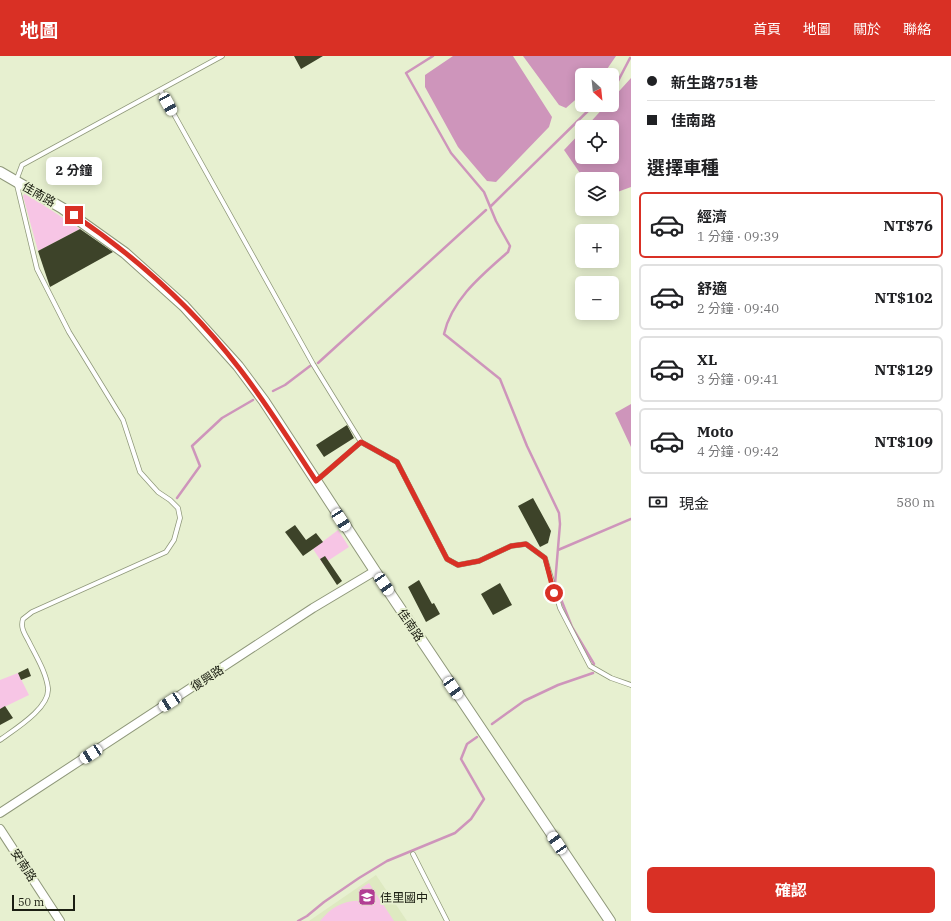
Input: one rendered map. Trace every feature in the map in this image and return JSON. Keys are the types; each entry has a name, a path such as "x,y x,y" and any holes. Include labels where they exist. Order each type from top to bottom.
{"street":[{"name":"佳南路","path":"0,172 62,208 96,230 151,274 184,306 242,372 264,401 375,571 610,921"},
{"name":"復興路","path":"0,813 313,608 375,571"},
{"name":"安南路","path":"0,829 60,921"}],"lane":[{"path":"0,740 38,711 47,699 48,688 45,676 23,630 23,619 32,612 166,552 174,540 180,518 178,508 170,500 158,492 140,472 123,420 68,332 37,269 16,181 22,165 222,56"},
{"path":"160,90 313,364 361,442 397,462 447,559 458,565 479,561 511,546 526,544 545,558 560,608 590,666 611,678 631,685"},
{"path":"316,481 361,442"},
{"path":"413,854 447,921"}],"shaded area":[{"path":"453,56 513,56 552,117 549,127 496,182 487,181 458,147 425,87 425,75"},
{"path":"523,56 616,56 608,68 575,68 575,100 566,108 559,105"},
{"path":"631,78 631,187 619,191 619,172 579,172 564,150 575,138 575,164 619,164 619,120 592,120 600,112 619,112 619,91"},
{"path":"25,193 80,229 38,251 23,196"},
{"path":"631,404 631,447 615,413"},
{"path":"338,530 349,547 323,564 313,549"},
{"path":"18,673 29,695 0,709 0,680"},
{"name":"佳里國中","path":"376,875 407,921 309,921"},
{"path":"369,883 394,921 320,921 329,911 345,902 366,901 358,890"}],"building":[{"path":"294,56 323,56 301,69"},
{"path":"80,229 113,252 50,287 38,251"},
{"path":"347,425 354,438 324,457 316,445"},
{"path":"533,498 551,531 548,543 540,547 518,506"},
{"path":"295,525 306,540 316,533 323,542 303,556 285,532"},
{"path":"325,556 342,581 337,585 320,559"},
{"path":"419,580 432,604 434,603 440,614 426,622 408,587"},
{"path":"500,583 512,605 493,615 481,594"},
{"path":"28,668 31,676 21,680 18,673"},
{"path":"5,706 13,718 0,725 0,709"}],"waterway":[{"path":"433,56 406,73 451,153 484,192 496,221 510,246 508,252 469,288 448,321 444,334 500,379 527,446 559,513 560,524 555,584 572,627 594,664"},
{"path":"619,79 630,58"},
{"path":"491,206 587,112"},
{"path":"318,363 486,210"},
{"path":"273,391 285,385 310,366"},
{"path":"177,498 200,466 192,446 222,418 253,400"},
{"path":"558,550 631,519"},
{"path":"492,724 524,701 558,685 593,673"},
{"path":"298,921 359,878 387,861 455,833 471,819 484,799 461,759 467,744 477,737"}],"place":[{"name":"佳里國中","path":"367,897"}],"route":[{"path":"74,215 96,230 151,274 206,329 238,366 264,401 316,481 361,442 397,462 447,559 458,565 479,561 511,546 526,544 545,558 554,593"}]}
